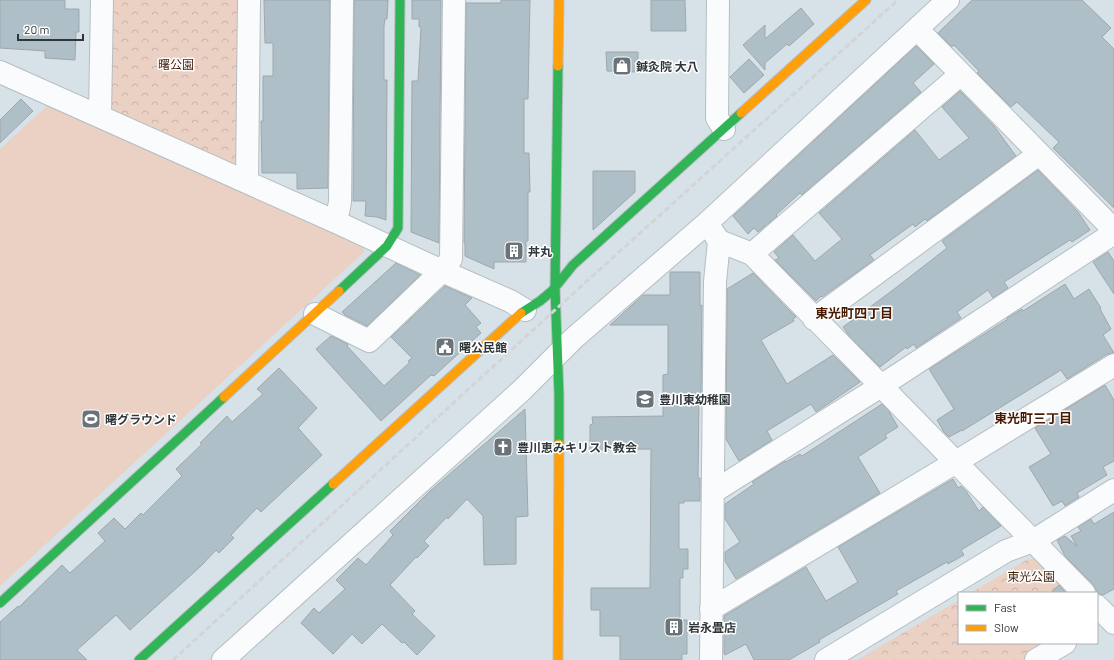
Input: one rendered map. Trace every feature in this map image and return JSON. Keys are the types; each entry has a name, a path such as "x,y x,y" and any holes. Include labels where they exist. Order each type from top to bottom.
{"street":[{"path":"100,116 102,0"},
{"path":"247,182 249,0"},
{"path":"336,222 340,202 342,0"},
{"path":"0,603 387,246 398,228 400,0"},
{"path":"315,314 369,341 442,271 451,259 454,0"},
{"path":"558,660 559,353 555,288 559,0"},
{"path":"718,0 717,118 724,129"},
{"path":"139,660 525,310 538,303 555,288 573,265 866,0"},
{"path":"223,660 516,395 574,338 707,222 948,0"},
{"path":"917,29 1114,230"},
{"path":"0,73 100,116 336,222 510,301 525,310"},
{"path":"752,254 960,74"},
{"path":"814,319 1039,154"},
{"path":"707,222 719,241 752,254 1083,592"},
{"path":"713,492 881,386 1114,234"},
{"path":"711,660 715,282 719,241"},
{"path":"711,609 1114,365"},
{"path":"826,660 1006,552 1032,541 1114,490"},
{"path":"1036,660 1063,644"}],"green space":[{"name":"曙公園","path":"111,0 239,0 239,159 233,166 117,115 111,106"},
{"name":"曙グラウンド","path":"48,105 364,242 364,252 0,586 0,149"},
{"name":"東光公園","path":"1028,559 1039,559 1072,592 972,592"},
{"path":"958,601 958,644 1051,644 1025,660 857,660"}],"building":[{"path":"0,0 65,0 65,9 79,9 79,32 76,32 75,60 45,58 45,51 0,48"},
{"path":"264,0 330,0 328,188 297,189 297,173 262,173 261,121 263,121 263,76 273,76 273,43 265,43"},
{"path":"354,0 388,0 387,19 385,19 384,26 384,80 387,80 386,220 377,217 365,216 366,201 353,201"},
{"path":"412,0 441,0 439,243 411,232 412,81 418,81 421,27 419,27 419,19 412,19"},
{"path":"501,0 530,0 528,99 524,99 524,153 529,153 530,192 528,192 528,241 526,241 526,262 494,262 494,269 465,256 466,3 501,3"},
{"path":"651,0 685,0 686,31 651,31"},
{"path":"972,0 1082,0 1111,28 1102,37 1114,49 1114,208 1053,148 1059,142 1017,102 1011,107 977,73 979,71 954,45 952,47 938,33"},
{"path":"801,8 814,24 789,46 787,44 765,63 765,70 743,45 765,25 765,39"},
{"path":"916,46 934,64 913,83 921,92 802,195 800,193 776,215 777,216 758,232 754,228 748,234 733,216"},
{"name":"鍼灸院 大八","path":"606,52 638,52 638,72 607,71"},
{"path":"749,59 764,75 744,93 730,77"},
{"path":"960,91 994,126 1016,156 927,221 925,219 915,227 913,224 870,255 874,260 816,301 775,260 779,258 774,252 793,235 815,261 842,239 819,213 915,130 939,160 969,138 942,107"},
{"path":"21,99 33,111 0,143 0,120"},
{"path":"1038,170 1078,212 1090,230 1072,242 1070,240 1004,282 1008,288 993,298 988,290 957,312 961,318 916,348 914,344 907,349 906,347 880,367 850,337 843,327 947,248 942,241"},
{"path":"593,171 635,171 635,192 593,230"},
{"path":"1108,252 1114,261 1114,294 1093,262"},
{"path":"396,263 420,275 367,326 342,312"},
{"path":"670,272 700,272 700,306 702,305 698,478 700,478 700,501 684,501 684,503 679,503 679,549 688,549 688,569 683,569 683,578 680,578 680,620 687,620 687,654 682,654 682,660 620,660 620,636 600,636 600,610 591,610 591,588 650,588 651,449 590,450 590,425 593,424 592,417 663,416 663,375 668,374 668,325 610,325 643,295 670,295"},
{"path":"753,273 796,317 793,319 794,321 761,340 787,384 833,355 860,382 816,412 811,404 767,431 772,440 739,461 726,439 727,289"},
{"path":"1065,284 1074,299 1089,289 1101,308 1100,309 1111,329 1103,335 1114,353 1107,354 1067,379 1061,370 962,431 949,437 944,432 937,420 954,409 929,369 1008,319 1007,318 1022,309 1023,311"},
{"path":"445,286 472,298 465,305 481,323 476,327 481,333 434,376 431,375 381,421 316,349 331,336 348,344 347,346 384,386 410,362 408,361 412,358 391,337"},
{"path":"279,368 317,408 298,428 322,455 261,512 257,508 231,535 234,538 219,553 216,550 201,566 130,630 116,615 77,650 87,660 0,660 0,622 18,606 19,607 62,565 70,573 105,541 98,533 114,518 125,529 141,513 143,515 182,476 176,469 202,444 200,443 227,416 232,422 263,394 257,389"},
{"path":"1105,385 1114,400 1114,461 1103,467 1107,475 1077,493 1079,497 1065,506 1062,501 1053,506 1029,467 1051,454 1035,428"},
{"path":"882,404 888,410 898,427 885,435 887,438 858,457 880,493 736,579 725,561 725,552 740,542 725,519 725,504 754,484 752,482 785,461 786,462 800,454 802,456"},
{"path":"525,409 528,516 516,517 516,564 484,565 483,516 467,499 424,541 429,546 417,558 416,557 390,585 415,611 412,614 435,636 417,655 382,624 362,644 352,634 333,654 301,623 314,608 319,613 345,589 336,580 358,558 366,565 393,535 390,531 430,491"},
{"path":"953,479 958,488 961,486 966,491 979,511 983,507 1001,526 961,550 964,555 948,564 947,562 896,591 898,594 819,640 820,642 789,660 754,660 746,644 725,655 724,616 806,567 826,601 858,582 838,547"},
{"path":"1114,512 1114,589 1103,595 1096,592 1093,584 1065,556 1057,540 1065,536 1077,546 1071,536 1081,531 1078,527 1091,519 1094,524"},
{"path":"1059,585 1065,592 1052,592"}],"railway":[{"path":"173,660 556,309 898,0"}],"traffic: fast":[{"path":"339,291 387,246 398,228 400,0"},
{"path":"558,66 555,288 559,395 559,444"},
{"path":"521,313 540,301 552,291 573,265 741,113"},
{"path":"0,603 224,397"},
{"path":"139,660 333,484"}],"traffic: slow":[{"path":"558,66 559,0"},
{"path":"741,113 866,0"},
{"path":"224,397 339,291"},
{"path":"333,484 521,313"},
{"path":"558,660 559,444"}],"place":[{"name":"鍼灸院 大八","path":"622,66"},
{"name":"丼丸","path":"514,251"},
{"name":"曙公民館","path":"445,347"},
{"name":"豊川東幼稚園","path":"645,399"},
{"name":"曙グラウンド","path":"91,419"},
{"name":"豊川恵みキリスト教会","path":"503,447"},
{"name":"岩永畳店","path":"674,627"}],"district":[{"name":"東光町四丁目","path":"854,313"},
{"name":"東光町三丁目","path":"1033,418"}]}
